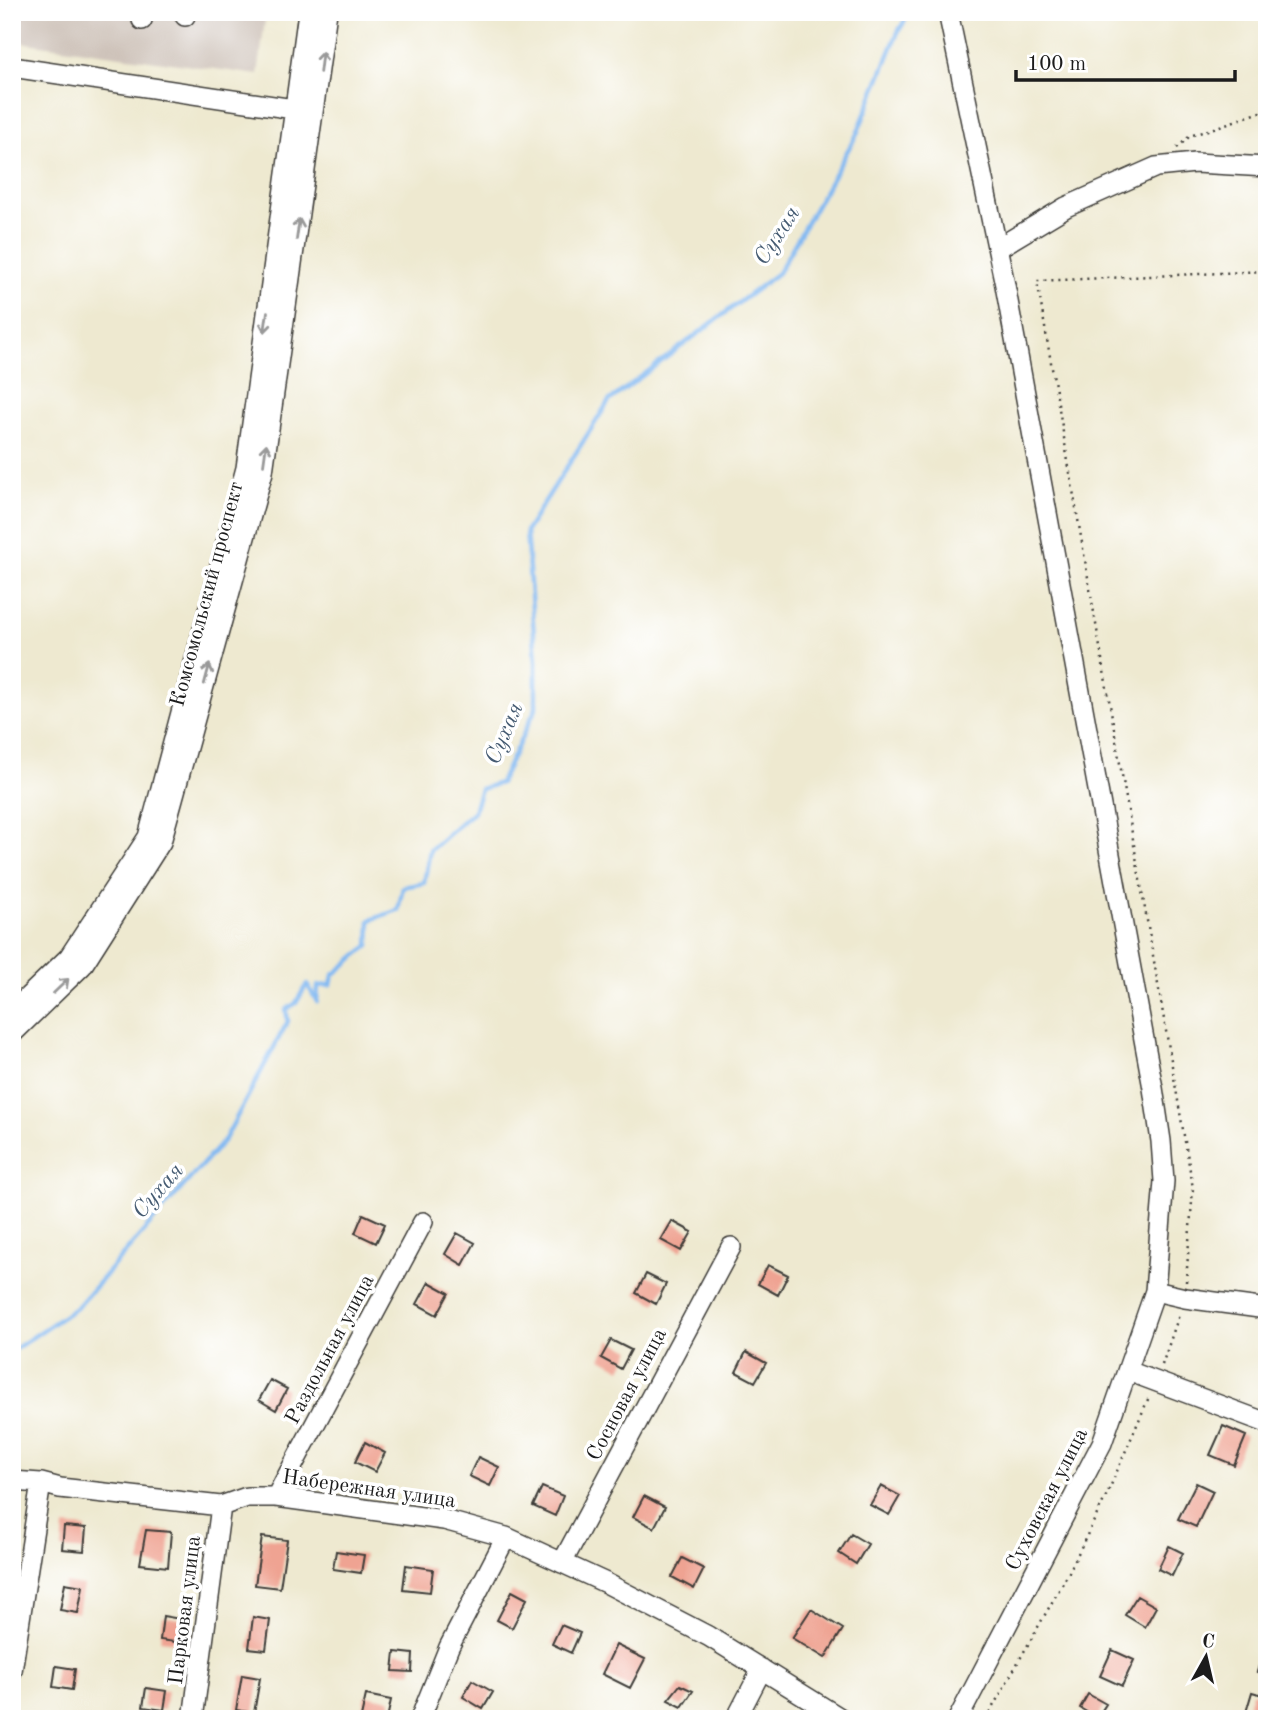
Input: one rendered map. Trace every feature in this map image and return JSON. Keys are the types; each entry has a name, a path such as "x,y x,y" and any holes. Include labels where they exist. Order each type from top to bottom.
{"street":[{"path":"305,111 308,12"},
{"path":"305,111 327,12"},
{"name":"Суховская улица","path":"948,12 998,248 1159,1128 1164,1181 1154,1291 1102,1443 958,1719"},
{"path":"12,68 305,111"},
{"name":"Комсомольский проспект","path":"12,1012 69,957 148,837 246,468 305,111"},
{"name":"Комсомольский проспект","path":"12,1034 82,966 161,842 263,472 305,111"},
{"path":"998,248 1066,207 1156,167 1195,163 1267,167"},
{"name":"Раздольная улица","path":"276,1497 423,1222"},
{"name":"Сосновая улица","path":"562,1563 731,1247"},
{"path":"1154,1291 1185,1298 1265,1305"},
{"path":"1128,1371 1267,1423"},
{"name":"Набережная улица","path":"12,1481 221,1506 247,1497 276,1497 444,1520 506,1538 606,1583 708,1636 842,1719"},
{"path":"12,1671 41,1483"},
{"name":"Парковая улица","path":"193,1719 221,1506"},
{"path":"420,1719 449,1647 506,1538"},
{"path":"736,1719 762,1669"}],"path":[{"path":"1156,167 1190,136 1267,110"},
{"path":"986,1719 1068,1573 1108,1493 1156,1383 1185,1298 1192,1188 1037,281 1267,271"}],"shaded area":[{"path":"12,12 266,12 258,75 12,41"}],"building":[{"path":"363,1214 385,1224 376,1243 355,1233"},
{"path":"672,1221 692,1232 681,1251 661,1240"},
{"path":"457,1233 475,1243 463,1265 445,1254"},
{"path":"768,1265 788,1275 778,1295 758,1284"},
{"path":"646,1274 666,1284 656,1304 636,1293"},
{"path":"429,1282 449,1293 437,1315 417,1304"},
{"path":"611,1340 631,1350 621,1369 601,1358"},
{"path":"746,1352 766,1363 755,1382 736,1372"},
{"path":"270,1380 287,1389 276,1410 259,1400"},
{"path":"1223,1426 1246,1436 1234,1465 1210,1455"},
{"path":"365,1442 385,1453 375,1472 355,1462"},
{"path":"478,1457 499,1467 490,1486 469,1476"},
{"path":"1196,1483 1213,1491 1196,1527 1178,1519"},
{"path":"881,1486 900,1496 889,1515 870,1505"},
{"path":"542,1487 563,1496 555,1516 533,1506"},
{"path":"644,1496 665,1507 654,1528 633,1517"},
{"path":"64,1526 86,1528 84,1551 62,1549"},
{"path":"146,1530 171,1532 168,1567 140,1564"},
{"path":"851,1534 868,1544 856,1564 839,1553"},
{"path":"262,1537 287,1540 280,1588 255,1585"},
{"path":"1169,1546 1183,1553 1172,1576 1158,1569"},
{"path":"336,1551 364,1555 361,1573 333,1569"},
{"path":"682,1558 704,1569 694,1589 672,1577"},
{"path":"406,1565 433,1569 430,1592 403,1589"},
{"path":"65,1583 83,1586 78,1613 60,1610"},
{"path":"512,1591 527,1599 512,1628 497,1620"},
{"path":"1137,1596 1156,1607 1145,1627 1125,1615"},
{"path":"811,1609 843,1629 825,1658 792,1638"},
{"path":"163,1616 186,1620 182,1643 160,1640"},
{"path":"253,1617 270,1620 266,1650 249,1648"},
{"path":"561,1625 580,1633 571,1653 552,1644"},
{"path":"616,1645 645,1659 630,1688 602,1674"},
{"path":"1264,1649 1267,1650 1267,1674 1257,1672"},
{"path":"1112,1650 1134,1660 1122,1686 1100,1676"},
{"path":"395,1652 413,1654 412,1672 393,1671"},
{"path":"56,1666 75,1669 72,1690 53,1687"},
{"path":"242,1675 260,1678 254,1713 236,1710"},
{"path":"472,1680 493,1692 483,1709 463,1697"},
{"path":"680,1685 693,1691 682,1707 668,1700"},
{"path":"146,1688 167,1691 164,1710 143,1707"},
{"path":"1252,1692 1267,1696 1267,1719 1244,1719"},
{"path":"1088,1694 1106,1704 1097,1718 1080,1708"},
{"path":"366,1695 391,1700 387,1719 361,1717"}],"waterway":[{"name":"Сухая","path":"12,1351 77,1307 225,1139 288,1021 286,1010 296,1003 307,984 317,1002 318,986 331,985 333,975 369,946 370,920 398,910 403,887 424,883 430,850 474,811 481,789 500,783 536,708 536,661 526,531 609,401 778,273 857,134 898,32 910,12"}]}
